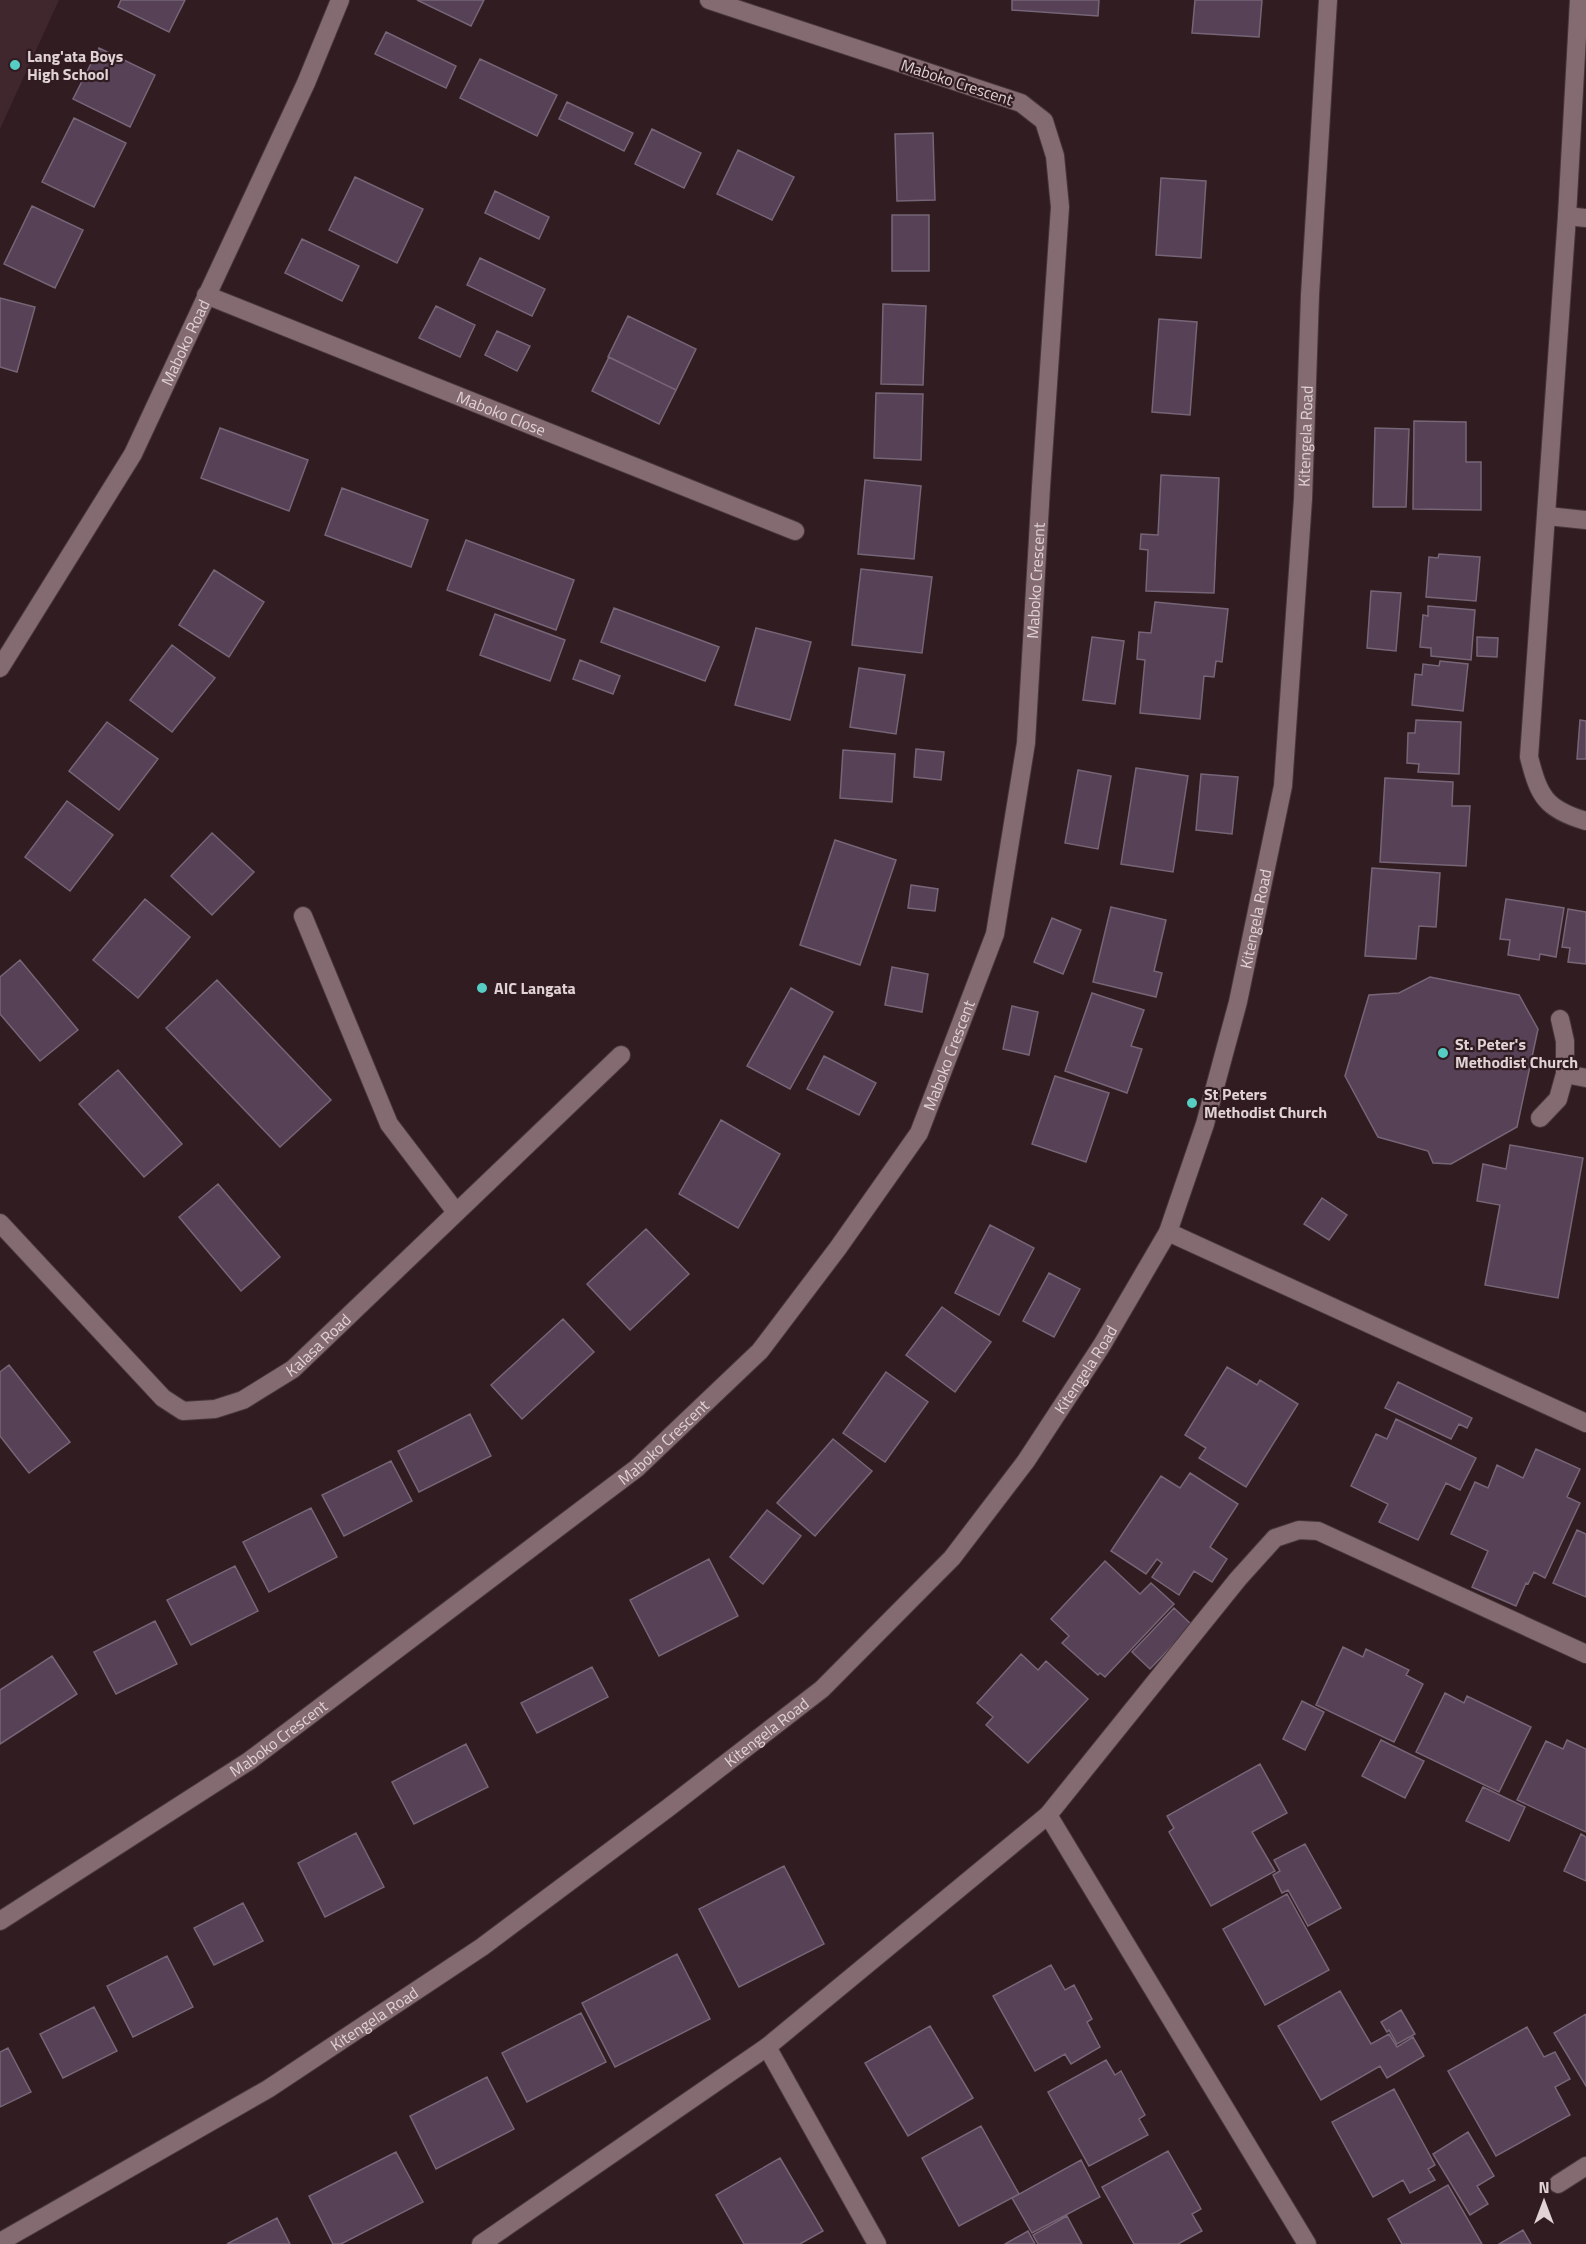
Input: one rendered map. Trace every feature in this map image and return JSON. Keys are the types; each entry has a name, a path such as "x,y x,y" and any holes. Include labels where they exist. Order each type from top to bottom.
{"street":[{"name":"Maboko Road","path":"0,668 133,454 306,83 340,0"},
{"name":"Maboko Crescent","path":"0,1921 249,1761 638,1468 760,1351 838,1248 919,1133 956,1040 994,934 1026,744 1060,207 1055,156 1044,121 1021,103 709,0"},
{"name":"Kitengela Road","path":"0,2242 268,2089 482,1947 822,1689 952,1558 1026,1461 1102,1345 1168,1232 1205,1124 1238,1002 1283,786 1303,499 1310,295 1329,0"},
{"path":"1579,0 1567,216 1529,757 1537,787 1553,808 1586,821"},
{"path":"1567,216 1586,218"},
{"name":"Maboko Close","path":"206,295 795,531"},
{"path":"1547,516 1586,520"},
{"path":"303,916 389,1124 456,1212"},
{"path":"1540,1118 1558,1099 1565,1074 1565,1041 1560,1019"},
{"name":"Kalasa Road","path":"0,1223 163,1398 183,1411 215,1409 243,1400 293,1369 621,1055"},
{"path":"1565,1074 1586,1077"},
{"path":"1168,1232 1586,1423"},
{"path":"490,2241 767,2046 1048,1815 1256,1558 1275,1538 1299,1530 1318,1531 1586,1654"},
{"path":"1048,1815 1307,2244"},
{"path":"767,2046 877,2244"},
{"path":"1558,2184 1586,2166"}],"shaded area":[{"name":"Lang'ata Boys High School","path":"0,0 59,0 0,129"}],"building":[{"path":"121,0 185,0 169,32 118,7"},
{"path":"417,0 484,0 471,26"},
{"path":"1012,0 1099,0 1098,16 1012,10"},
{"path":"1195,0 1262,0 1259,37 1192,33"},
{"path":"386,32 456,66 446,88 375,54"},
{"path":"99,48 155,75 130,127 73,99"},
{"path":"480,59 557,95 537,136 460,98"},
{"path":"567,102 633,133 624,151 559,119"},
{"path":"74,118 126,143 94,207 42,182"},
{"path":"652,129 701,153 684,188 635,164"},
{"path":"933,133 935,200 897,201 895,134"},
{"path":"738,150 794,177 772,220 717,194"},
{"path":"355,177 423,209 397,263 329,230"},
{"path":"1161,178 1206,181 1201,258 1156,255"},
{"path":"495,191 549,217 539,239 485,213"},
{"path":"32,206 83,230 55,288 4,264"},
{"path":"892,215 929,215 929,271 892,271"},
{"path":"302,239 359,266 342,301 285,273"},
{"path":"480,258 545,289 532,316 467,285"},
{"path":"0,298 35,307 17,372 0,367"},
{"path":"883,304 926,306 923,385 881,384"},
{"path":"436,306 475,325 460,357 419,338"},
{"path":"628,316 696,349 676,390 608,357"},
{"path":"1159,319 1197,322 1190,415 1152,412"},
{"path":"497,331 530,346 517,371 485,355"},
{"path":"609,357 676,390 659,424 592,391"},
{"path":"876,393 923,394 921,460 874,458"},
{"path":"1414,421 1466,422 1466,462 1481,462 1481,510 1413,509"},
{"path":"220,428 308,460 289,511 201,478"},
{"path":"1375,428 1409,429 1406,507 1373,507"},
{"path":"1161,475 1219,478 1214,593 1146,591 1148,550 1140,549 1141,534 1158,535"},
{"path":"865,480 921,486 914,559 858,554"},
{"path":"342,488 428,520 411,567 325,535"},
{"path":"466,540 574,580 556,630 447,590"},
{"path":"1439,554 1480,557 1476,601 1426,597 1429,557 1438,558"},
{"path":"861,569 932,577 922,653 852,645"},
{"path":"214,570 264,602 229,657 179,625"},
{"path":"1371,591 1401,593 1396,651 1367,648"},
{"path":"1155,602 1228,609 1222,662 1216,661 1214,677 1204,676 1200,719 1140,713 1145,660 1137,659 1139,632 1151,633"},
{"path":"1428,606 1475,610 1471,660 1431,656 1431,648 1420,647 1423,615 1428,616"},
{"path":"614,608 719,647 705,681 601,642"},
{"path":"495,614 565,640 550,681 480,655"},
{"path":"756,628 811,642 790,720 735,705"},
{"path":"1092,637 1124,641 1115,704 1083,700"},
{"path":"1477,637 1498,638 1497,657 1477,656"},
{"path":"172,645 215,678 172,732 130,700"},
{"path":"580,660 620,676 613,694 573,679"},
{"path":"1440,661 1468,664 1463,711 1412,705 1415,674 1422,675 1423,664 1439,666"},
{"path":"859,668 905,675 896,734 850,727"},
{"path":"1416,720 1461,722 1459,774 1418,772 1419,764 1407,763 1408,733 1415,733"},
{"path":"1580,720 1586,721 1586,759 1577,759"},
{"path":"107,722 158,759 119,810 69,771"},
{"path":"916,749 944,752 941,780 914,777"},
{"path":"843,750 895,754 892,802 840,798"},
{"path":"1136,768 1188,776 1173,872 1121,864"},
{"path":"1078,770 1111,776 1098,849 1065,843"},
{"path":"1201,774 1238,777 1232,834 1196,830"},
{"path":"1385,778 1453,782 1452,806 1470,806 1466,866 1380,862"},
{"path":"67,801 113,835 70,891 25,857"},
{"path":"212,833 254,872 212,915 171,876"},
{"path":"835,840 896,860 860,965 800,945"},
{"path":"1372,868 1440,873 1436,927 1419,926 1416,959 1365,956"},
{"path":"911,885 938,889 935,911 908,908"},
{"path":"145,899 190,937 138,998 93,960"},
{"path":"1506,899 1564,908 1556,957 1540,954 1539,960 1508,955 1510,940 1500,939"},
{"path":"1111,907 1166,920 1154,971 1162,973 1156,997 1093,982"},
{"path":"1568,909 1586,912 1586,964 1568,962 1570,948 1562,947"},
{"path":"1052,918 1081,930 1063,974 1034,962"},
{"path":"20,960 78,1030 40,1061 0,1014 0,977"},
{"path":"892,967 928,974 922,1012 885,1005"},
{"name":"St. Peter's Methodist Church","path":"1430,977 1519,995 1538,1029 1517,1127 1451,1164 1433,1163 1428,1151 1378,1137 1345,1076 1369,995 1399,993"},
{"path":"217,980 331,1100 280,1147 166,1028"},
{"path":"791,988 833,1012 790,1089 747,1066"},
{"path":"1092,993 1144,1010 1131,1046 1142,1049 1127,1093 1065,1071"},
{"path":"1012,1006 1038,1012 1029,1055 1003,1049"},
{"path":"824,1056 876,1083 859,1115 807,1089"},
{"path":"118,1070 182,1144 144,1177 79,1104"},
{"path":"1055,1076 1109,1093 1086,1162 1032,1144"},
{"path":"721,1120 780,1154 738,1228 679,1194"},
{"path":"1510,1145 1583,1158 1558,1298 1485,1285 1500,1205 1477,1201 1483,1164 1506,1169"},
{"path":"218,1184 280,1257 241,1291 179,1217"},
{"path":"1322,1198 1347,1215 1329,1240 1304,1224"},
{"path":"990,1225 1034,1248 999,1315 955,1293"},
{"path":"646,1229 689,1274 630,1330 587,1284"},
{"path":"1049,1273 1080,1289 1054,1337 1023,1321"},
{"path":"942,1307 991,1342 955,1392 906,1355"},
{"path":"563,1319 594,1352 522,1419 491,1385"},
{"path":"9,1365 70,1442 29,1473 0,1436 0,1372"},
{"path":"1227,1367 1257,1385 1260,1380 1298,1404 1246,1487 1199,1458 1206,1448 1185,1435"},
{"path":"886,1372 928,1402 885,1462 843,1433"},
{"path":"1398,1382 1472,1418 1467,1428 1459,1424 1451,1439 1385,1408"},
{"path":"470,1414 491,1456 419,1492 398,1451"},
{"path":"1396,1419 1476,1458 1460,1490 1446,1483 1418,1540 1379,1522 1388,1504 1351,1486 1376,1434 1387,1439"},
{"path":"833,1439 872,1471 815,1536 777,1503"},
{"path":"1536,1449 1580,1469 1567,1497 1580,1503 1545,1578 1534,1572 1528,1584 1526,1583 1516,1606 1472,1587 1488,1551 1451,1534 1475,1482 1488,1488 1497,1465 1523,1478"},
{"path":"391,1461 412,1501 344,1536 322,1495"},
{"path":"1190,1473 1238,1504 1210,1547 1227,1559 1212,1582 1194,1571 1179,1595 1152,1577 1162,1563 1157,1559 1146,1574 1111,1551 1161,1476 1180,1488"},
{"path":"311,1508 337,1557 269,1592 243,1542"},
{"path":"767,1510 801,1536 763,1584 730,1557"},
{"path":"1577,1530 1586,1534 1586,1597 1553,1583"},
{"path":"709,1559 738,1616 659,1656 630,1600"},
{"path":"1105,1561 1140,1594 1151,1583 1174,1604 1105,1677 1100,1673 1098,1675 1062,1643 1069,1636 1051,1619"},
{"path":"235,1566 258,1611 191,1645 167,1600"},
{"path":"1174,1608 1192,1625 1150,1669 1132,1652"},
{"path":"155,1621 177,1664 116,1694 94,1652"},
{"path":"1343,1647 1363,1657 1366,1649 1409,1670 1406,1675 1423,1684 1394,1742 1316,1705"},
{"path":"1021,1654 1038,1670 1046,1661 1088,1699 1028,1763 986,1725 993,1717 977,1703"},
{"path":"52,1656 77,1694 0,1744 0,1690"},
{"path":"592,1667 608,1697 537,1733 521,1703"},
{"path":"1445,1693 1464,1703 1467,1696 1531,1727 1499,1792 1416,1752"},
{"path":"1302,1701 1324,1712 1305,1750 1283,1739"},
{"path":"1381,1740 1424,1761 1405,1798 1362,1776"},
{"path":"1567,1740 1586,1749 1586,1832 1517,1800 1546,1741 1563,1749"},
{"path":"466,1744 488,1787 414,1824 392,1782"},
{"path":"1260,1764 1287,1813 1252,1832 1275,1871 1211,1906 1169,1832 1174,1828 1167,1816"},
{"path":"1483,1787 1525,1807 1509,1841 1466,1821"},
{"path":"356,1833 384,1887 325,1917 298,1863"},
{"path":"1581,1834 1586,1837 1586,1881 1564,1871"},
{"path":"1305,1844 1341,1908 1308,1926 1288,1890 1282,1893 1273,1875 1280,1871 1274,1860"},
{"path":"784,1866 824,1944 739,1987 699,1909"},
{"path":"1287,1894 1329,1970 1265,2005 1223,1929"},
{"path":"243,1903 263,1941 214,1965 194,1928"},
{"path":"677,1954 710,2019 615,2067 582,2003"},
{"path":"167,1956 193,2007 133,2037 107,1986"},
{"path":"1051,1965 1065,1990 1074,1985 1092,2019 1087,2022 1100,2047 1071,2064 1065,2054 1035,2071 993,1996"},
{"path":"1340,1991 1371,2044 1389,2034 1397,2047 1413,2037 1424,2056 1387,2078 1380,2066 1321,2100 1278,2026"},
{"path":"94,2007 117,2051 63,2078 40,2034"},
{"path":"1401,2010 1415,2034 1397,2044 1381,2022"},
{"path":"581,2013 606,2062 527,2102 502,2053"},
{"path":"1586,2014 1586,2086 1554,2033"},
{"path":"930,2026 973,2098 908,2136 865,2063"},
{"path":"1527,2027 1544,2057 1555,2052 1570,2079 1555,2087 1570,2115 1496,2156 1448,2071"},
{"path":"8,2048 31,2092 0,2107 0,2052"},
{"path":"1106,2060 1115,2075 1121,2071 1145,2115 1139,2119 1148,2135 1089,2166 1048,2092"},
{"path":"487,2077 514,2129 436,2169 410,2116"},
{"path":"1394,2089 1435,2165 1428,2169 1435,2180 1410,2193 1403,2180 1373,2197 1332,2122"},
{"path":"981,2126 1019,2194 959,2226 922,2158"},
{"path":"1468,2132 1494,2176 1477,2186 1488,2204 1470,2215 1433,2154"},
{"path":"1168,2151 1201,2209 1192,2214 1202,2231 1178,2244 1134,2244 1102,2187"},
{"path":"396,2152 423,2202 341,2244 333,2244 309,2196"},
{"path":"780,2158 823,2231 800,2244 744,2244 716,2195"},
{"path":"1081,2160 1100,2197 1032,2233 1012,2198"},
{"path":"1448,2185 1482,2244 1402,2244 1388,2219"},
{"path":"1067,2216 1082,2244 1038,2244 1033,2235"},
{"path":"277,2218 290,2244 227,2244"},
{"path":"1523,2230 1531,2244 1499,2244"},
{"path":"1028,2231 1035,2244 1005,2244"}],"place":[{"name":"Lang'ata Boys High School","path":"15,65"},
{"name":"AIC Langata","path":"482,988"},
{"name":"St. Peter's Methodist Church","path":"1443,1053"},
{"name":"St Peters Methodist Church","path":"1192,1103"}]}
